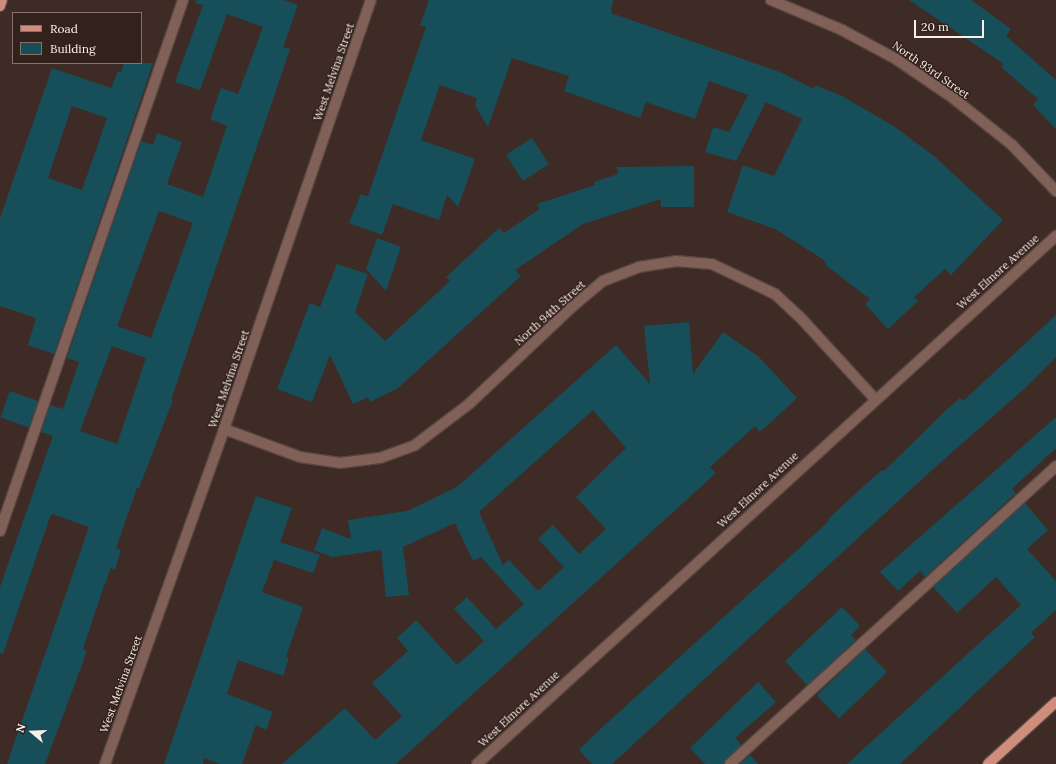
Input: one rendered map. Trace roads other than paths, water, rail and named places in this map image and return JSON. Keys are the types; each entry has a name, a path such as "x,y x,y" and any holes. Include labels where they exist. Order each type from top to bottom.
{"main road":[{"path":"0,6 2,0"},
{"path":"988,764 1056,702"}],"street":[{"path":"0,531 183,0"},
{"name":"West Melvina Street","path":"105,764 224,429 371,0"},
{"name":"North 93rd Street","path":"771,0 842,30 896,59 953,98 1012,145 1056,191"},
{"name":"West Elmore Avenue","path":"477,764 875,399 1056,236"},
{"name":"North 94th Street","path":"224,429 300,457 340,463 380,458 415,445 469,404 572,307 603,281 639,266 676,261 712,264 775,294 799,316 875,399"},
{"path":"730,764 1056,466"}]}
